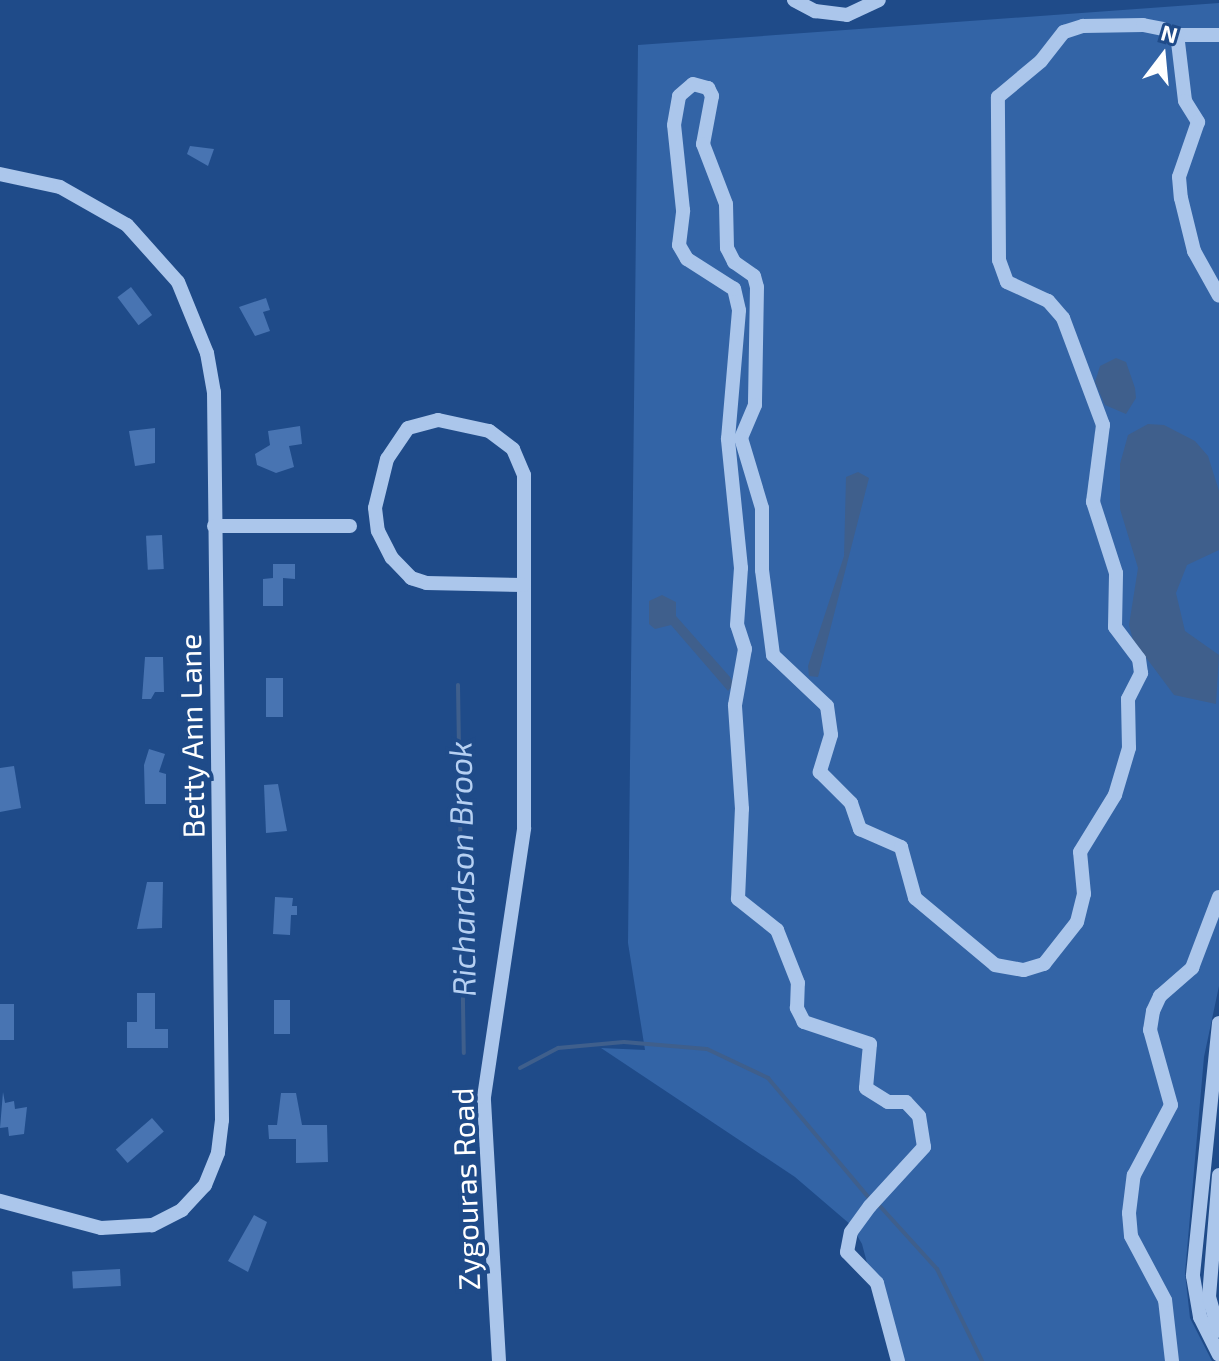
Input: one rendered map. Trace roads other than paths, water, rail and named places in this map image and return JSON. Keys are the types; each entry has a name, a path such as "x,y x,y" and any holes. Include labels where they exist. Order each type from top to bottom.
{"street":[{"path":"794,0 815,11 847,15 879,0"},
{"path":"898,1361 877,1283 847,1252 851,1232 870,1206 924,1147 919,1116 906,1102 888,1102 866,1088 870,1044 804,1022 797,1008 798,983 777,930 738,899 742,809 735,698 745,649 737,625 741,568 728,439 739,310 728,283 682,253 675,112 687,85 708,88 713,100 703,144 726,204 727,248 756,282 755,405 741,438 762,508 762,570 773,655 827,706 831,735 820,772 851,803 860,829 901,847 915,898 995,965 1024,970 1053,955 1080,914 1084,894 1080,852 1115,795 1129,748 1128,699 1141,673 1139,659 1115,627 1116,573 1093,502 1103,425 1063,318 1048,301 1003,277 998,97 1072,27 1143,25 1172,35 1219,35"},
{"path":"1172,35 1182,55 1185,101 1198,122 1179,177 1181,198 1194,251 1219,296"},
{"name":"Betty Ann Lane","path":"0,174 60,187 112,213 155,252 178,282 196,317 211,372 222,1120 216,1162 205,1185 182,1210 135,1229 101,1228 0,1201"},
{"name":"Zygouras Road","path":"499,1361 484,1097 522,848 524,585 524,475 518,455 495,435 463,424 432,421 408,428 387,459 375,508 380,537 397,566 411,578 434,585 524,585"},
{"path":"214,526 350,526"},
{"path":"1172,1361 1165,1300 1131,1236 1129,1213 1134,1175 1171,1105 1150,1030 1153,1011 1160,996 1192,968 1219,897"},
{"path":"1219,1023 1213,1126 1193,1263 1210,1314 1219,1355"},
{"path":"1219,1175 1210,1314 1219,1331"}],"waterway":[{"name":"Richardson Brook","path":"458,685 464,1053"},
{"name":"Richardson Brook","path":"520,1068 558,1048 624,1042 707,1049 768,1078 869,1198"},
{"name":"Richardson Brook","path":"878,1204 937,1269 982,1361"}]}
